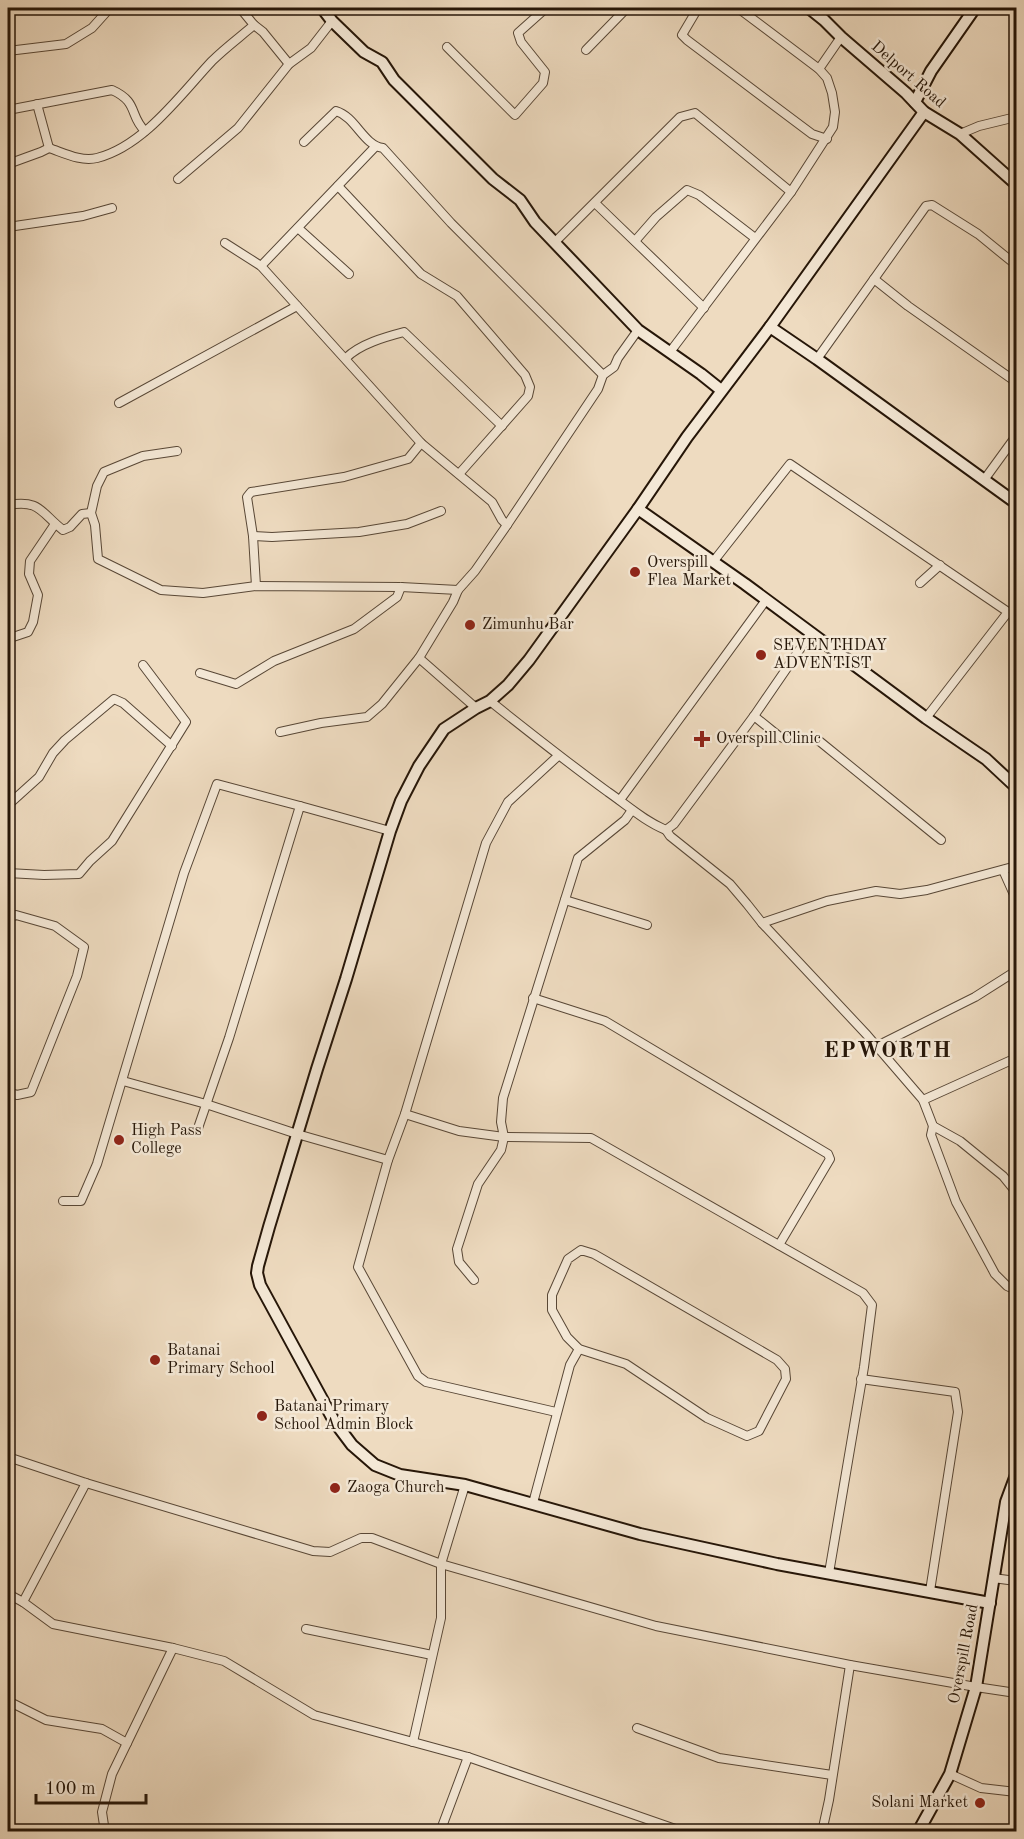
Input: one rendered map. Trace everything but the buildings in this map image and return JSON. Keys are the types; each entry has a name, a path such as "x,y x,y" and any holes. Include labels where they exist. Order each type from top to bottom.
{"street":[{"path":"8,51 66,44 92,28 110,8"},
{"path":"240,8 289,64"},
{"path":"322,8 364,52 382,62 394,80 493,179 520,200 535,222 638,330 721,390"},
{"path":"586,50 627,8"},
{"path":"698,8 682,35 812,134 827,139"},
{"path":"670,352 791,192 833,127 835,112 827,78 819,69 738,8"},
{"name":"Delport Road","path":"809,8 924,112 960,134 1017,184"},
{"path":"915,102 931,71 975,8"},
{"path":"447,47 515,115 543,83 545,72 521,42 518,33 541,9"},
{"path":"178,179 238,128 289,64 311,48 332,21"},
{"path":"8,164 49,148 76,158 97,158 118,149 145,131 177,102 213,60 254,25"},
{"path":"819,69 841,37"},
{"path":"8,110 112,90 124,96 145,131"},
{"path":"37,104 49,148"},
{"path":"304,142 336,111 344,113 375,147 382,148 451,223 603,375"},
{"path":"924,112 771,327 721,390 529,660 508,685 490,701 451,723 437,737 411,779 390,831 257,1273 260,1285 334,1421 352,1445 375,1465 412,1477 465,1485 640,1534 990,1603"},
{"path":"555,243 680,117 695,113 791,192"},
{"path":"960,134 980,126 1017,117"},
{"path":"261,266 375,147"},
{"path":"338,186 421,274 457,296 525,375 530,387 528,396 459,474"},
{"path":"635,241 656,217 687,190 699,195 755,238"},
{"path":"595,203 704,308"},
{"path":"817,358 926,206 932,205 978,234 1017,265"},
{"path":"8,227 83,216 112,208"},
{"path":"298,228 349,274"},
{"path":"225,243 261,266 421,443 492,502 507,525"},
{"path":"874,279 908,306 1017,382"},
{"path":"119,403 297,306"},
{"path":"771,327 1017,503"},
{"path":"280,732 321,723 367,717 382,704 419,658 453,603 458,590 475,571 507,525 598,389 603,375 614,367 638,330"},
{"path":"346,358 353,352 404,332 502,426"},
{"path":"984,480 1017,435"},
{"path":"256,586 253,536 247,497 251,492 344,477 408,459 421,443"},
{"path":"177,451 143,456 104,472 96,486 92,513 98,559 161,590 203,592 256,586 401,586 458,590"},
{"path":"713,562 789,464 1008,612 926,718"},
{"path":"8,505 25,503 40,507 49,520 63,530 70,528 82,514 92,513"},
{"path":"638,508 926,718 986,759 1017,787"},
{"path":"253,536 359,532 407,524 441,511"},
{"path":"8,637 28,632 33,622 38,595 29,574 30,561 55,524"},
{"path":"920,583 940,565"},
{"path":"200,674 236,684 274,661 354,629 397,597 401,586"},
{"path":"620,800 766,600"},
{"path":"666,830 674,824 754,716 811,633"},
{"path":"419,658 476,708"},
{"path":"8,873 80,874 90,861 112,841 186,722 143,665"},
{"path":"8,805 39,777 53,753 65,740 114,699 123,702 172,746"},
{"path":"490,701 558,756 632,810 666,830 670,836 730,884 762,923 877,1046 922,1100 933,1126 931,1135 956,1202 995,1274 1007,1286 1017,1290"},
{"path":"754,716 780,737 789,740 818,740 941,840"},
{"path":"556,1412 426,1382 418,1376 358,1267 388,1160 405,1114 486,843 508,802 558,756"},
{"path":"63,1201 81,1201 97,1164 184,873 217,784 390,831"},
{"path":"197,1131 229,1038 300,806"},
{"path":"474,1280 459,1262 457,1249 478,1184 501,1150 504,1137 501,1122 503,1098 578,858 626,820 632,810"},
{"path":"762,923 827,901 876,891 900,894 927,890 1017,866"},
{"path":"1003,870 1017,899"},
{"path":"565,900 647,926"},
{"path":"8,918 16,915 55,926 84,947 77,976 31,1092 17,1095 8,1092"},
{"path":"877,1046 975,997 1017,971"},
{"path":"533,998 605,1021 828,1154 830,1159 779,1245"},
{"path":"922,1100 1017,1058"},
{"path":"123,1081 388,1160"},
{"path":"405,1114 459,1131 504,1137 591,1138 863,1293 872,1305 829,1573"},
{"path":"933,1126 960,1141 1003,1176 1017,1192"},
{"path":"581,1250 594,1254 777,1360 785,1369 786,1379 759,1431 747,1436 707,1418 626,1364 579,1349 567,1337 552,1310 552,1295 568,1259 581,1250"},
{"path":"533,1503 570,1365 579,1349"},
{"path":"861,1379 955,1392 958,1412 930,1591"},
{"path":"8,1457 86,1483 313,1551 330,1552 361,1538 372,1538 441,1564 656,1626 850,1665 1017,1693"},
{"name":"Overspill Road","path":"918,1832 950,1774 976,1687 1006,1502 1017,1475"},
{"path":"24,1602 86,1483"},
{"path":"413,1742 441,1618 441,1564 465,1485"},
{"path":"993,1578 1017,1581"},
{"path":"8,1594 24,1602 53,1624 224,1661 314,1715 468,1757 684,1832"},
{"path":"306,1629 432,1655"},
{"path":"105,1832 102,1812 112,1774 172,1648"},
{"path":"822,1832 850,1665"},
{"path":"8,1701 46,1720 102,1729 127,1743"},
{"path":"637,1728 719,1758 832,1775"},
{"path":"440,1832 468,1757"},
{"path":"950,1774 981,1788 1017,1792"}],"place":[{"name":"Overspill Flea Market","path":"635,572"},
{"name":"Zimunhu Bar","path":"470,625"},
{"name":"SEVENTHDAY ADVENTIST","path":"761,655"},
{"name":"Overspill Clinic","path":"702,739"},
{"name":"High Pass College","path":"119,1140"},
{"name":"Batanai Primary School","path":"155,1360"},
{"name":"Batanai Primary School Admin Block","path":"262,1416"},
{"name":"Zaoga Church","path":"335,1488"},
{"name":"Solani Market","path":"980,1803"}],"district":[{"name":"EPWORTH","path":"888,1051"}]}
